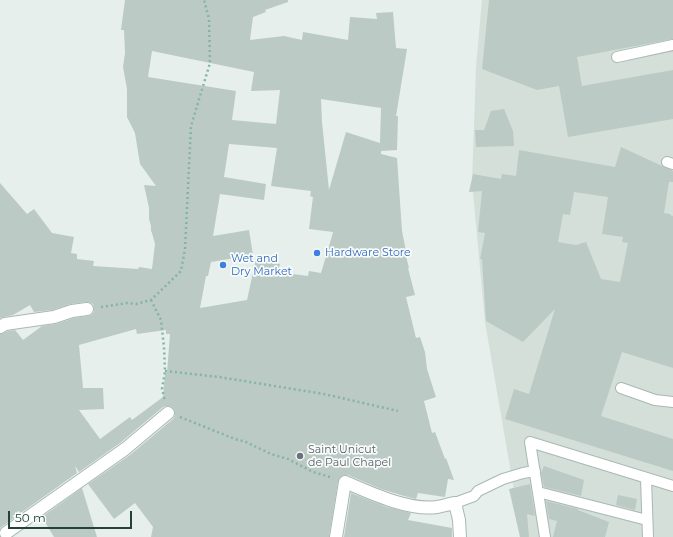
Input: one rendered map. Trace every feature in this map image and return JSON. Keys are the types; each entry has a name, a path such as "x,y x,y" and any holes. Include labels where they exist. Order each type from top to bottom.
{"street":[{"path":"2,322 54,317 72,311 87,309"},
{"path":"4,531 125,449 168,413"},
{"path":"336,537 345,482 394,501 418,507 436,507 455,503 459,520 460,537"}],"lane":[{"path":"617,57 673,45"},
{"path":"621,388 655,400 673,402"},
{"path":"545,537 530,442 673,486"},
{"path":"455,503 474,496 478,491 503,479 535,471"},
{"path":"646,478 648,537"},
{"path":"538,492 647,520"}],"path":[{"path":"87,309 127,303 136,304 151,300 181,271 185,249 191,126 210,63 209,19 204,0"},
{"path":"151,300 161,320 165,371 162,389 168,413 246,442 271,454 288,459 313,472 345,482"},
{"path":"165,371 219,376 324,394 398,411"}],"shaded area":[{"path":"482,0 673,0 673,537 522,537 485,322 472,182 476,67"}],"building":[{"path":"125,0 288,0 288,2 265,10 266,12 253,17 250,40 284,36 302,40 303,32 348,40 350,17 377,19 376,13 393,12 396,48 407,49 396,116 398,116 397,150 381,151 381,154 397,158 402,231 408,268 415,295 406,297 416,338 420,337 425,352 427,369 436,397 424,401 432,433 435,432 454,480 448,479 445,497 418,493 416,499 381,489 348,475 344,475 340,477 338,481 329,537 151,537 153,527 135,503 114,519 88,484 130,455 173,419 175,411 170,406 167,406 163,407 120,443 79,472 75,466 77,473 0,528 0,334 15,330 23,340 42,326 91,315 94,312 94,308 93,304 86,302 70,304 52,310 34,312 30,305 13,315 0,318 0,183 27,214 34,209 52,233 74,237 71,253 77,254 77,259 94,261 93,266 138,269 139,267 152,269 155,244 151,231 149,208 144,185 156,186 140,164 135,133 127,117 127,89 123,67 125,53 124,30 121,30","holes":["152,51 254,72 251,91 280,90 276,124 232,120 236,91 148,77","321,99 381,108 380,143 346,132 329,190","229,144 277,148 271,186 311,191 310,196 313,197 309,229 333,232 321,273 309,271 308,276 278,272 280,264 256,259 247,300 200,308 206,276 208,276 211,262 253,255 249,230 213,236 220,194 264,200 266,184 224,177","136,329 137,334 166,330 166,334 170,334 167,373 165,373 163,397 132,420 130,417 100,439 79,410 104,409 103,388 83,388 79,345"]},
{"path":"489,0 673,0 673,39 577,57 582,86 673,70 673,119 568,137 559,86 537,90 482,69"},
{"path":"504,109 513,131 514,146 476,147 475,130 484,130 491,111"},
{"path":"621,147 673,171 673,182 669,182 664,213 673,216 673,368 622,352 601,416 673,439 673,471 505,419 514,389 529,394 555,309 523,342 486,321 482,259 480,259 485,233 478,232 482,191 469,192 473,174 501,179 502,174 516,176 519,150 615,167","holes":["574,192 608,197 602,234 623,237 622,242 628,243 620,282 601,279 586,242 576,245 558,242 563,214 570,215"]},
{"path":"544,466 584,480 581,496 544,487 541,473"},
{"path":"530,484 535,516 527,514 529,537 520,537 509,489"},
{"path":"82,488 97,537 54,537 42,517"},
{"path":"351,493 387,507 411,513 408,520 452,528 452,537 344,537"},
{"path":"618,495 637,499 635,510 616,505"},
{"path":"546,501 578,509 609,522 605,537 553,537 557,521 549,519"}],"place":[{"name":"Hardware Store","path":"317,253"},
{"name":"Wet and Dry Market","path":"223,265"},
{"name":"Saint Unicut de Paul Chapel","path":"300,456"}]}
